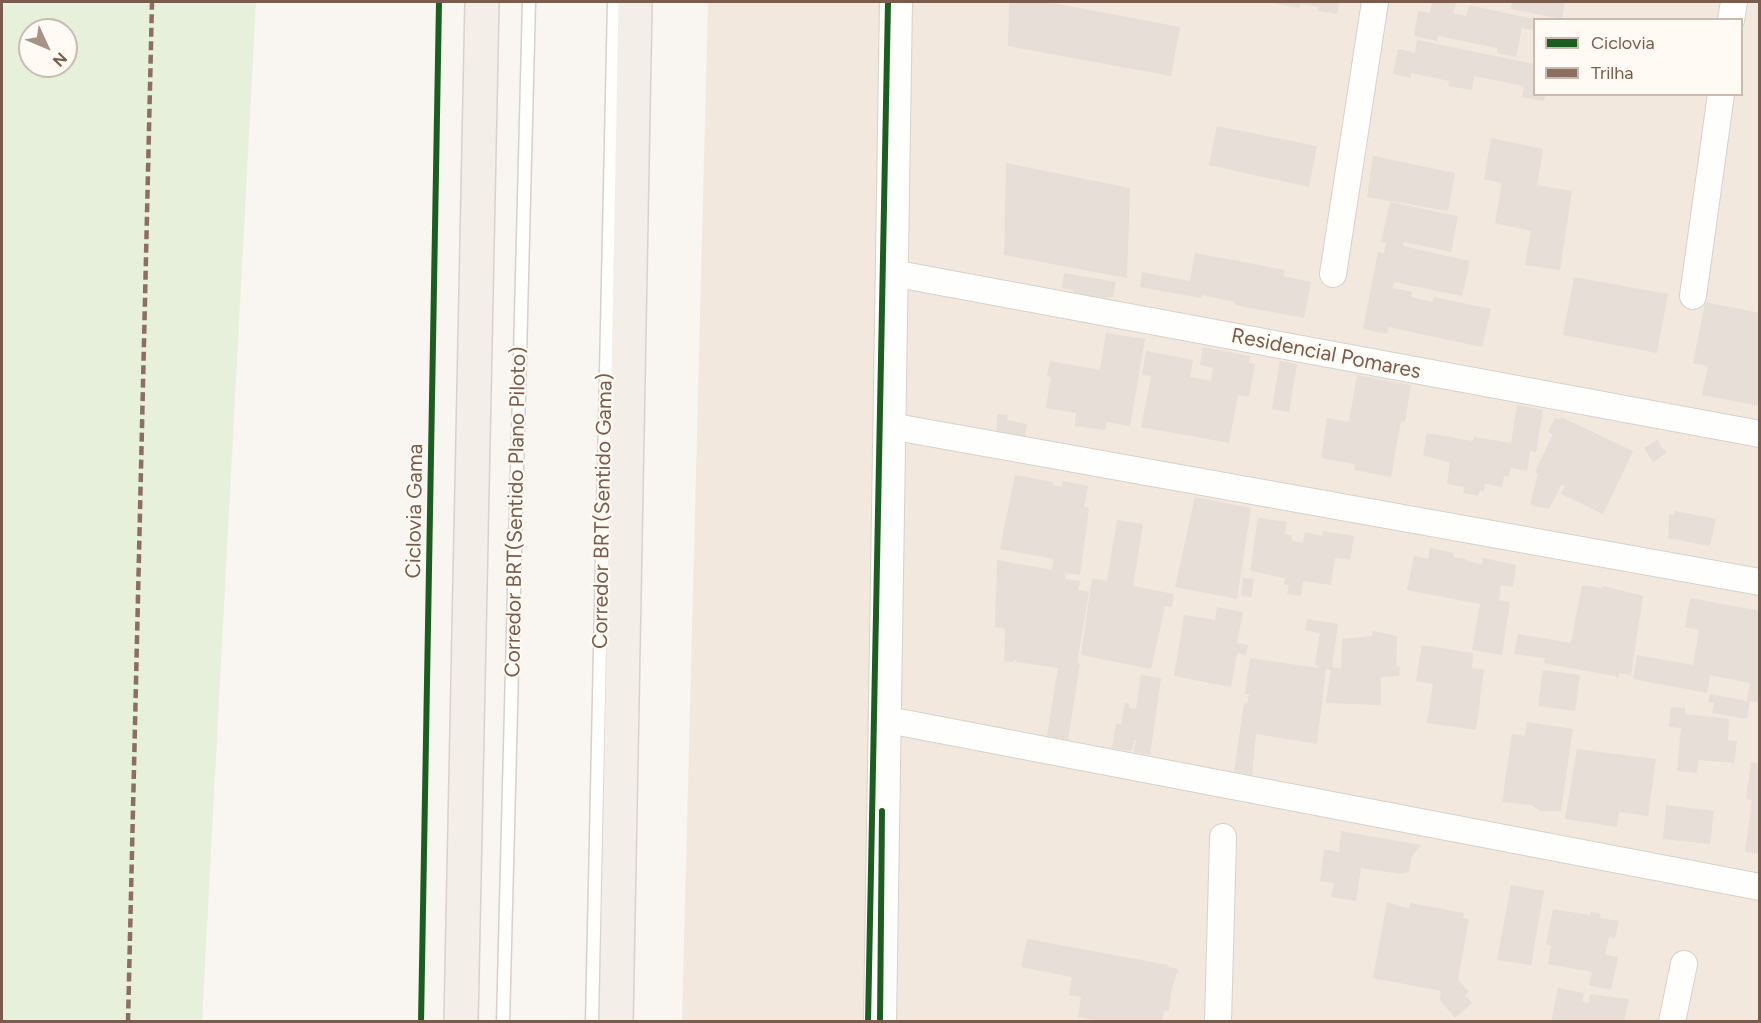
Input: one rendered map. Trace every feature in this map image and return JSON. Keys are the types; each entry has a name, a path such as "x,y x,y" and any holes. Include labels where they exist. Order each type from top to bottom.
{"main road":[{"path":"461,1022 482,2"},
{"path":"616,1022 635,2"}],"street":[{"path":"880,1022 896,2"},
{"path":"1333,274 1376,2"},
{"path":"1731,18 1734,2"},
{"path":"1693,296 1721,96"},
{"name":"Residencial Pomares","path":"892,273 1760,435"},
{"path":"890,426 1760,582"},
{"path":"883,719 1760,887"},
{"path":"1218,1022 1223,837"},
{"path":"1672,1022 1684,964"}],"lane":[{"name":"Corredor BRT(Sentido Plano Piloto)","path":"503,1022 529,2"},
{"name":"Corredor BRT(Sentido Gama)","path":"592,1022 614,2"}],"shaded area":[{"path":"708,2 1759,2 1759,1021 682,1021"}],"green space":[{"path":"2,2 256,2 202,1021 2,1021"}],"building":[{"path":"1009,2 1047,2 1180,27 1171,76 1008,46"},
{"path":"1269,2 1339,2 1337,14 1317,11 1318,7 1300,4 1300,8"},
{"path":"1432,2 1456,3 1453,13 1466,16 1469,5 1533,19 1533,30 1522,28 1516,57 1497,53 1497,48 1438,36 1437,41 1414,36 1418,11 1430,13"},
{"path":"1512,2 1565,2 1562,18 1511,9"},
{"path":"1417,40 1533,64 1533,96 1545,96 1544,101 1522,97 1524,86 1474,76 1472,90 1448,86 1449,81 1411,73 1411,78 1393,74 1398,49 1415,53"},
{"path":"1217,126 1317,146 1309,187 1209,165"},
{"path":"1491,138 1543,149 1537,185 1572,191 1560,270 1525,265 1531,231 1495,223 1502,183 1484,179"},
{"path":"1373,156 1455,173 1448,211 1367,197"},
{"path":"1006,163 1130,188 1127,278 1004,255"},
{"path":"1390,202 1458,216 1451,252 1404,242 1403,246 1470,261 1462,296 1394,282 1393,288 1412,292 1411,297 1432,302 1434,297 1491,309 1482,347 1388,327 1387,334 1363,329 1378,252 1384,253 1386,243 1381,242"},
{"path":"1195,253 1285,270 1283,276 1311,282 1304,318 1235,305 1235,302 1202,295 1201,298 1140,287 1142,272 1190,281"},
{"path":"1064,273 1116,282 1113,297 1107,297 1106,303 1074,297 1073,290 1062,288"},
{"path":"1574,277 1668,294 1657,353 1563,335"},
{"path":"1705,302 1760,313 1760,406 1702,395 1708,366 1693,363"},
{"path":"1106,333 1145,339 1130,426 1107,422 1105,430 1075,426 1076,413 1046,408 1051,377 1047,376 1050,361 1100,370"},
{"path":"1203,347 1250,356 1249,363 1255,364 1249,397 1238,395 1229,443 1141,427 1151,376 1142,375 1146,351 1193,360 1190,377 1211,381 1213,368 1200,365"},
{"path":"1280,361 1297,364 1289,412 1272,409"},
{"path":"1357,375 1411,385 1405,422 1401,421 1391,477 1354,470 1355,464 1321,458 1327,418 1349,422"},
{"path":"1517,405 1543,410 1536,452 1530,451 1527,471 1511,468 1509,477 1504,476 1502,487 1485,484 1484,491 1480,490 1478,496 1463,493 1464,487 1447,484 1450,463 1423,455 1427,433 1473,441 1474,437 1511,443"},
{"path":"997,414 1008,415 1007,420 1027,424 1021,460 996,455"},
{"path":"1561,417 1633,451 1603,514 1561,494 1565,486 1562,484 1549,509 1530,505 1538,474 1535,472 1553,434 1548,432 1555,418 1560,420"},
{"path":"1657,440 1666,453 1653,462 1644,448"},
{"path":"1015,475 1053,482 1053,485 1062,487 1063,481 1088,486 1084,507 1089,508 1080,575 1066,573 1065,579 1080,581 1078,590 1089,592 1077,663 1080,664 1068,740 1047,736 1058,668 1016,662 1017,659 1012,662 1004,661 1005,628 995,627 997,560 1052,570 1054,559 1000,549"},
{"path":"1195,497 1251,508 1237,599 1175,587"},
{"path":"1675,511 1716,519 1710,546 1668,538 1669,515 1674,515"},
{"path":"1258,518 1287,522 1285,534 1292,536 1292,541 1303,543 1305,532 1322,536 1323,531 1354,536 1350,560 1335,558 1331,585 1303,581 1301,596 1287,594 1289,585 1284,585 1285,578 1250,571"},
{"path":"1117,520 1143,524 1133,586 1174,594 1172,607 1165,606 1151,669 1081,655 1092,578 1107,581"},
{"path":"1430,548 1454,553 1453,557 1466,559 1466,561 1482,564 1483,558 1516,565 1513,587 1501,585 1499,600 1510,602 1502,655 1472,650 1480,604 1407,590 1414,556 1428,559"},
{"path":"1243,578 1254,579 1251,597 1241,596"},
{"path":"1582,585 1602,588 1603,586 1643,596 1631,675 1619,673 1619,677 1544,663 1545,658 1514,654 1518,634 1571,643"},
{"path":"1690,598 1760,611 1760,703 1750,701 1747,719 1712,713 1714,703 1708,702 1710,694 1747,701 1750,683 1710,675 1707,693 1633,679 1637,655 1693,665 1699,630 1685,627"},
{"path":"1217,607 1243,612 1237,643 1248,645 1246,655 1237,653 1231,687 1174,676 1184,615 1215,620"},
{"path":"1307,619 1338,624 1332,667 1341,668 1342,639 1372,636 1373,631 1397,636 1396,666 1400,667 1399,676 1381,677 1381,705 1326,703 1331,670 1326,669 1317,744 1256,734 1252,775 1234,772 1244,703 1247,704 1249,694 1245,694 1250,658 1318,668 1319,665 1315,665 1320,633 1305,630"},
{"path":"1422,645 1473,653 1472,668 1484,670 1476,730 1427,723 1433,684 1416,681"},
{"path":"1543,670 1580,675 1575,711 1538,706"},
{"path":"1141,675 1161,678 1150,755 1134,752 1136,740 1134,740 1132,751 1112,748 1116,724 1121,724 1125,703 1129,704 1129,708 1136,709"},
{"path":"1671,707 1685,708 1685,714 1729,719 1728,740 1737,741 1734,763 1698,760 1697,773 1677,771 1681,728 1669,727"},
{"path":"1527,722 1573,729 1561,810 1541,811 1531,805 1502,802 1512,734 1525,736"},
{"path":"1577,749 1656,759 1648,816 1619,812 1617,827 1565,819"},
{"path":"1751,762 1760,764 1760,854 1745,852 1752,800 1746,799"},
{"path":"1666,805 1714,811 1710,844 1663,839"},
{"path":"1341,831 1421,845 1412,856 1409,872 1401,874 1361,868 1356,901 1331,897 1334,883 1320,881 1324,849 1339,852"},
{"path":"1511,885 1544,891 1531,965 1497,960"},
{"path":"1387,902 1409,908 1410,903 1464,913 1463,918 1469,919 1458,980 1469,992 1465,995 1472,1003 1455,1018 1440,1000 1441,991 1373,978"},
{"path":"1553,909 1590,915 1591,911 1601,914 1600,918 1619,921 1615,938 1609,937 1605,955 1618,957 1611,990 1589,985 1592,972 1548,964 1551,945 1546,944"},
{"path":"1027,939 1168,965 1167,967 1178,969 1171,992 1169,1011 1164,1010 1162,1022 1105,1022 1078,1017 1081,997 1069,995 1072,977 1021,967"},
{"path":"1558,988 1584,993 1582,1002 1589,1003 1590,994 1629,999 1624,1022 1551,1022"}],"marked path":[{"path":"128,1022 152,2"}],"cycle path":[{"name":"Ciclovia Gama","path":"421,1022 439,2"},
{"path":"868,1022 888,2"},
{"path":"880,1022 882,811"}]}
